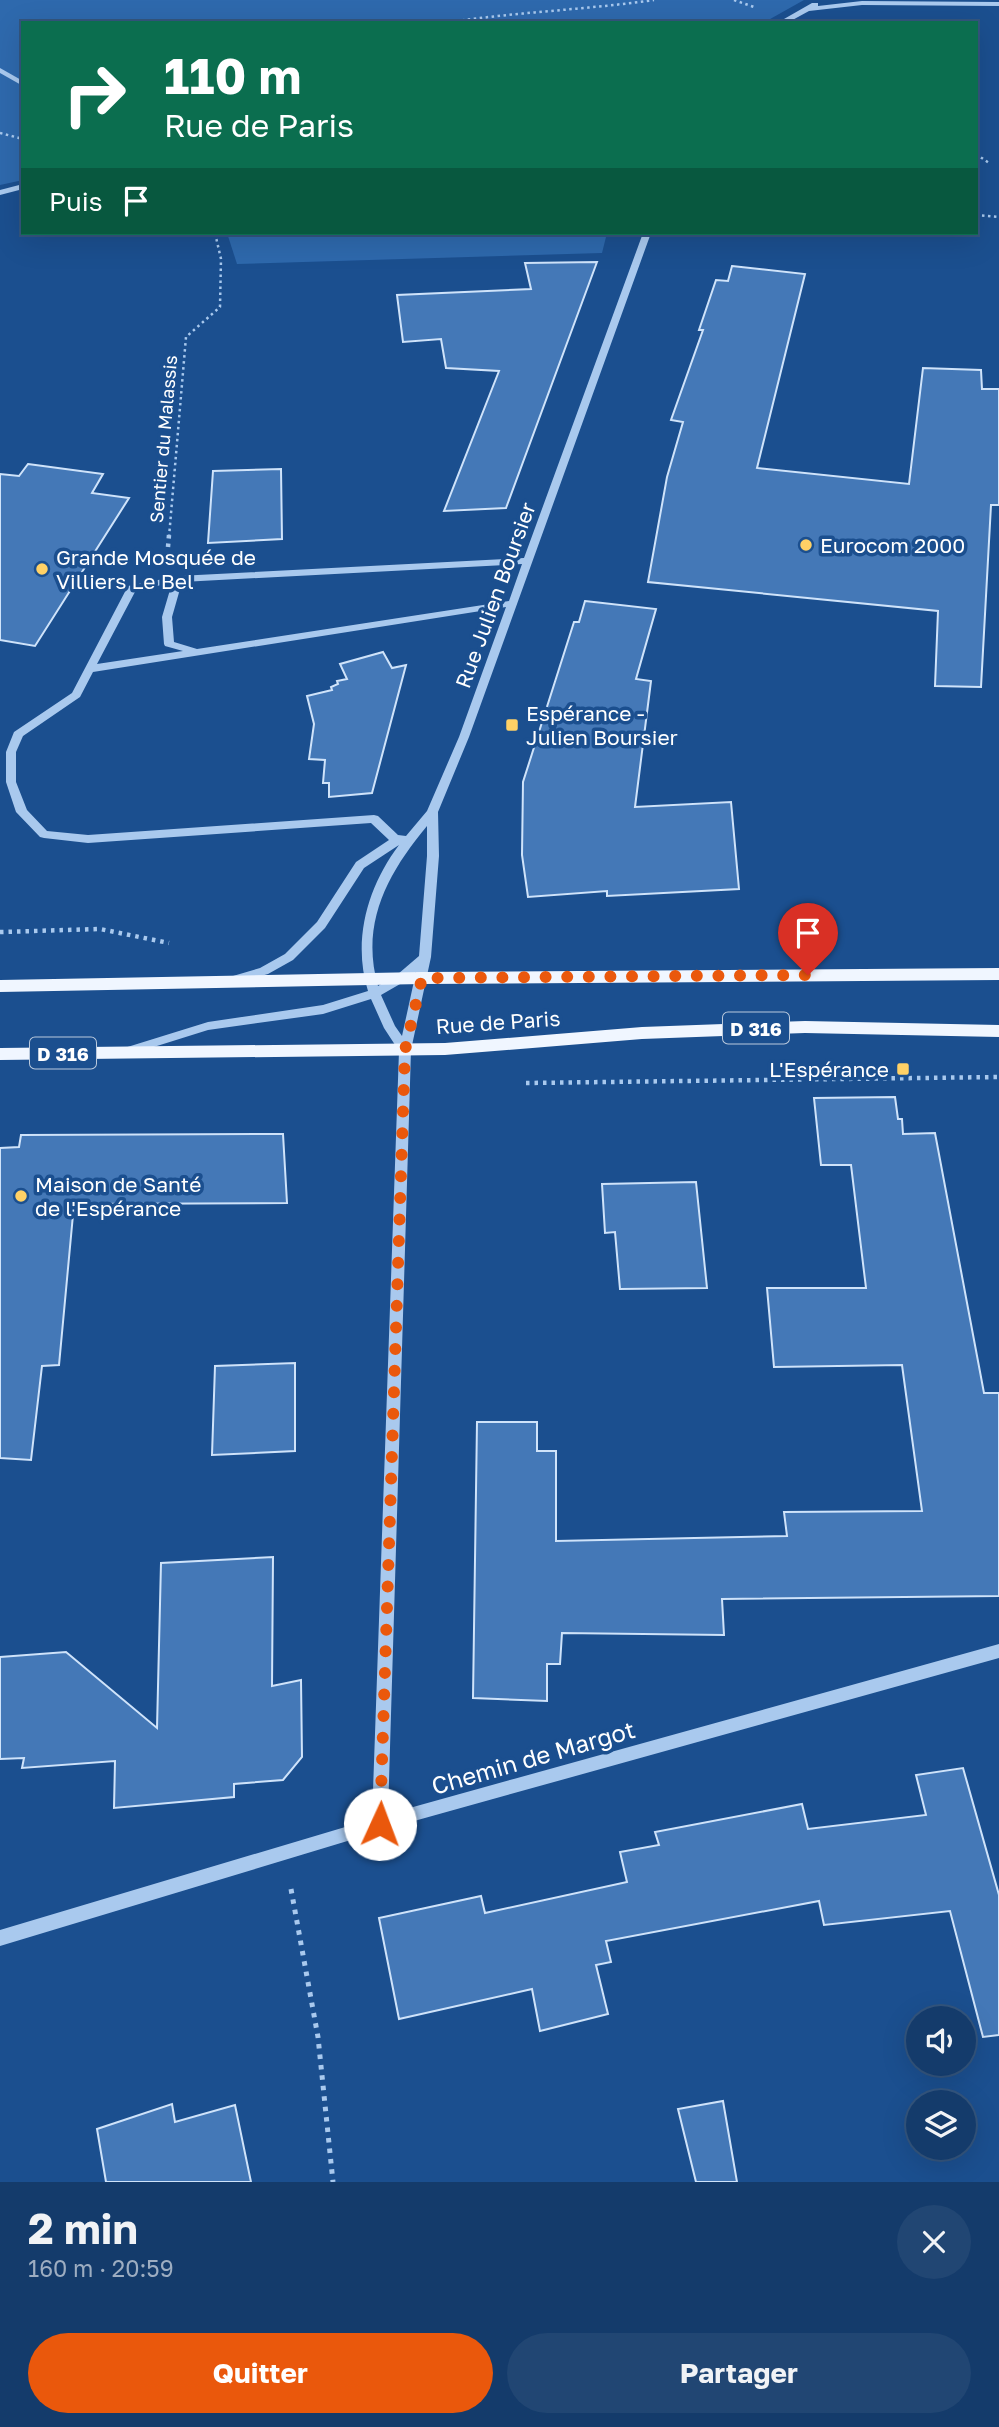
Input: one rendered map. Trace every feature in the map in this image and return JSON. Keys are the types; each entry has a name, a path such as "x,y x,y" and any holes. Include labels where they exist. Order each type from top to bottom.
{"main road":[{"name":"Rue de Paris","path":"0,986 223,983 373,986 401,979 422,978 999,974"},
{"name":"Rue de Paris","path":"0,1054 405,1050 751,1028 859,1027 999,1031"}],"street":[{"path":"785,21 827,0"},
{"path":"809,9 862,2 999,4"},
{"path":"0,70 21,83"},
{"path":"0,192 21,187"},
{"name":"Rue Julien Boursier","path":"380,1824 405,1050 425,957 433,856 432,812 464,737 646,235"},
{"path":"397,841 374,819 89,839 44,834 22,812 11,782 11,752 18,734 76,695 132,588 178,579 528,561"},
{"path":"178,579 167,617 169,644 197,652"},
{"path":"89,669 513,603"},
{"path":"405,1050 389,1028 373,986 365,946 376,901 392,863 432,812"},
{"path":"223,983 264,971 289,957 321,925 360,865 422,825"},
{"path":"401,979 425,957"},
{"path":"125,1052 186,1031 305,1013 373,986"},
{"name":"Chemin de Margot","path":"0,1938 380,1824 999,1651"}],"path":[{"path":"457,21 584,10 654,0"},
{"path":"0,133 21,138"},
{"path":"978,155 989,163"},
{"path":"978,215 999,217"},
{"name":"Sentier du Malassis","path":"178,579 167,546 186,337 220,307 221,259 215,235"},
{"path":"0,932 100,929 180,946"},
{"path":"522,1083 999,1077"},
{"path":"285,1852 318,2037 333,2182"}],"shaded area":[{"path":"0,0 804,0 767,21 21,21 21,180 0,185"},
{"path":"228,235 606,235 602,253 237,264"}],"building":[{"path":"597,262 506,508 444,511 499,371 446,368 441,339 403,342 397,295 531,289 525,263"},
{"path":"732,266 805,274 757,468 909,484 923,368 981,370 982,389 999,389 999,505 991,505 981,687 935,686 938,611 648,582 667,477 683,422 671,420 703,330 699,330 716,280 728,281"},
{"name":"Grande Mosquée de Villiers Le Bel","path":"28,464 103,474 92,493 129,498 35,646 0,640 0,474 19,476"},
{"path":"281,469 282,539 208,543 213,471"},
{"path":"585,601 656,609 636,679 651,681 635,807 731,802 739,889 607,896 607,891 528,897 522,855 523,782 574,622 579,622"},
{"path":"383,652 392,668 406,665 372,793 329,797 329,783 323,783 325,760 309,759 314,724 307,696 332,690 331,687 338,684 337,681 347,679 340,664"},
{"path":"895,1097 898,1119 902,1119 903,1134 935,1133 984,1393 999,1393 999,1596 722,1599 724,1635 562,1633 560,1664 547,1664 547,1701 473,1698 477,1422 537,1422 537,1451 556,1451 556,1541 787,1536 784,1512 922,1511 902,1365 774,1367 767,1288 866,1288 851,1165 821,1165 814,1098"},
{"path":"283,1134 287,1203 74,1204 59,1365 42,1366 31,1460 0,1458 0,1148 19,1147 21,1135"},
{"path":"696,1182 707,1288 620,1289 615,1232 605,1233 602,1184"},
{"path":"295,1363 295,1451 212,1455 215,1366"},
{"path":"273,1557 272,1686 301,1680 302,1757 283,1780 234,1784 234,1797 114,1808 115,1761 22,1768 24,1758 0,1759 0,1657 66,1652 157,1728 161,1563"},
{"path":"963,1768 999,1895 999,2035 983,2037 950,1911 824,1925 819,1901 606,1941 611,1962 596,1965 608,2014 540,2031 532,1989 399,2019 379,1918 481,1896 485,1913 627,1882 620,1852 659,1845 655,1832 802,1804 808,1829 926,1815 916,1775"},
{"path":"723,2101 737,2182 696,2182 678,2109"},
{"path":"172,2104 175,2122 235,2105 251,2182 106,2182 97,2129"}],"place":[{"name":"Eurocom 2000","path":"806,545"},
{"name":"Grande Mosquée de Villiers Le Bel","path":"42,569"},
{"name":"Espérance - Julien Boursier","path":"512,725"},
{"name":"L'Espérance","path":"903,1069"},
{"name":"Maison de Santé de l'Espérance","path":"21,1196"}],"route":[{"path":"380,1824 405,1050 422,978 808,975"}]}
